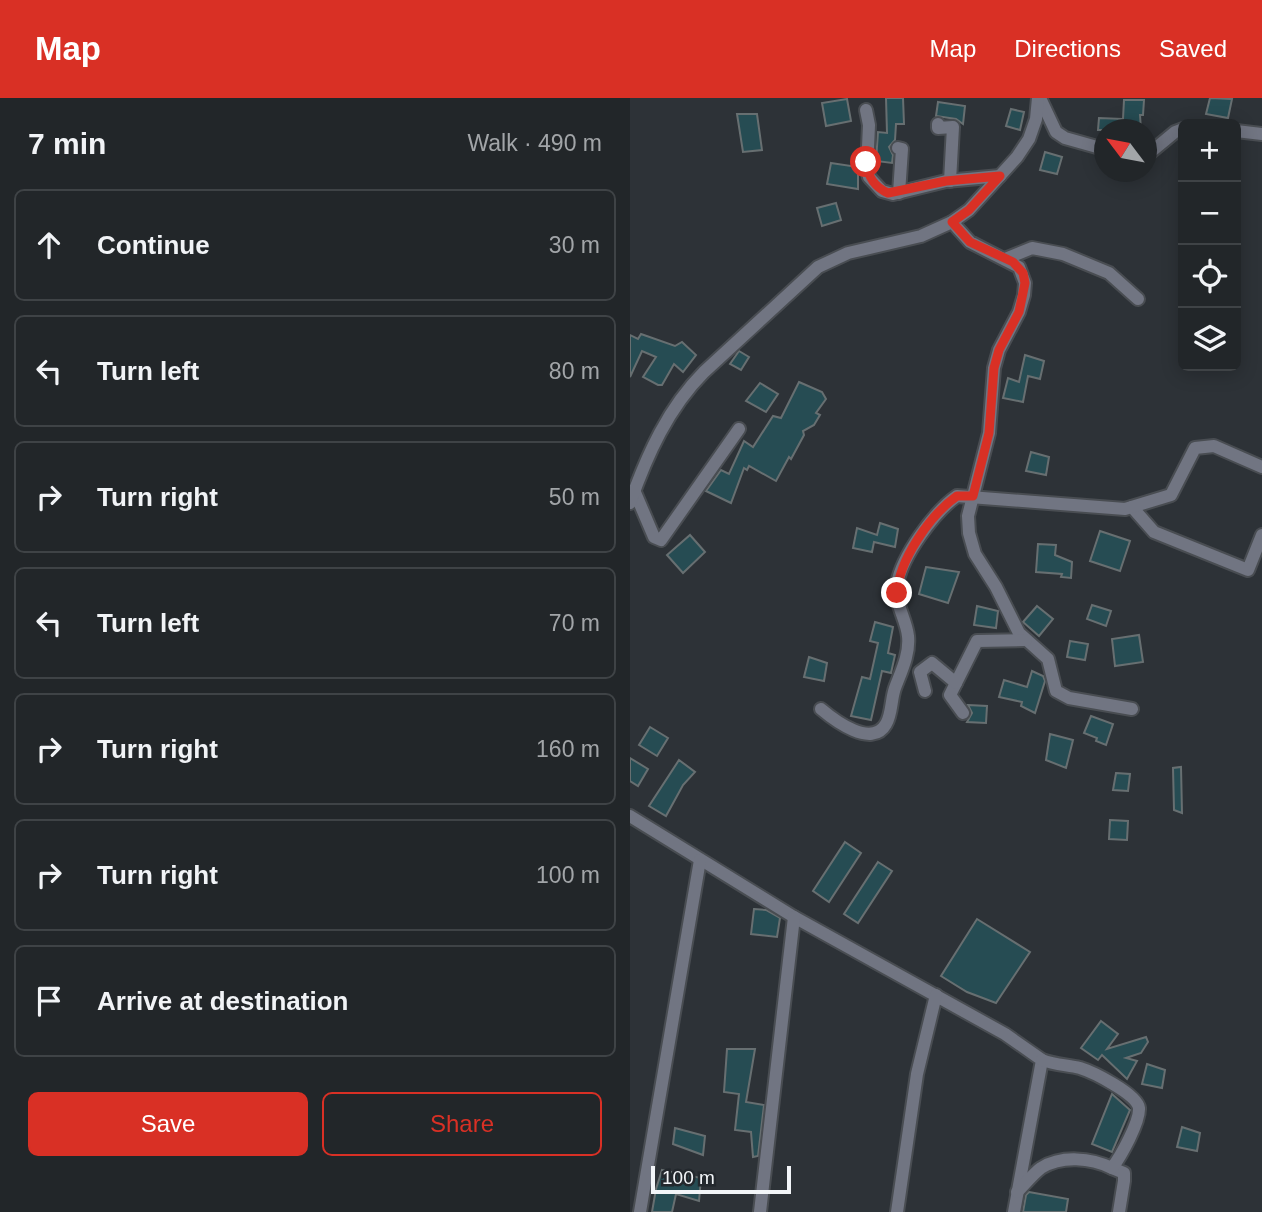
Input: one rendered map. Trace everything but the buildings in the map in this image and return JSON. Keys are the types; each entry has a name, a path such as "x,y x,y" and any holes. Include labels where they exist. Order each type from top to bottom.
{"street":[{"path":"1039,98 1056,132 1065,138 1094,146"},
{"path":"739,429 661,540 654,537 632,497 646,459 668,418 692,384 818,267 835,257 922,236 952,222 969,210 1029,139 1039,98"},
{"path":"866,110 869,125 866,162 869,177 882,191 899,193 926,184 1000,176"},
{"path":"938,124 939,128 953,127 950,181"},
{"path":"1157,147 1178,131"},
{"path":"1241,132 1262,134"},
{"path":"898,148 902,149 899,193"},
{"path":"952,222 970,242 1013,262 1023,273 1024,295 1019,312 999,350 994,368 989,433 968,516 975,554 996,587 1019,633 1048,659 1056,691 1069,698 1132,709"},
{"path":"1005,259 1032,248 1063,254 1109,273 1138,299"},
{"path":"821,709 850,729 868,733 883,728 888,722 892,696 907,652 908,636 897,593 901,572 931,520 957,496 1125,509 1171,495 1195,448 1214,446 1262,467"},
{"path":"1132,507 1154,532 1248,570 1262,535"},
{"path":"963,713 950,695 977,641 1026,640"},
{"path":"925,691 920,671 932,663 956,683"},
{"path":"630,816 794,917 1005,1034 1042,1060 1079,1068 1122,1091 1138,1104 1139,1110 1126,1145 1112,1168"},
{"path":"640,1212 700,860"},
{"path":"760,1212 794,917"},
{"path":"897,1212 917,1074 936,995"},
{"path":"1014,1212 1042,1060"},
{"path":"1017,1192 1042,1167 1059,1161 1087,1159 1124,1173 1119,1212"}],"route":[{"path":"866,162 869,177 882,191 888,193 912,190 926,184 1000,176 969,210 952,222 970,242 1019,267 1025,283 1019,312 999,350 994,368 989,433 973,496 957,496 931,520 901,572 897,593"}]}
